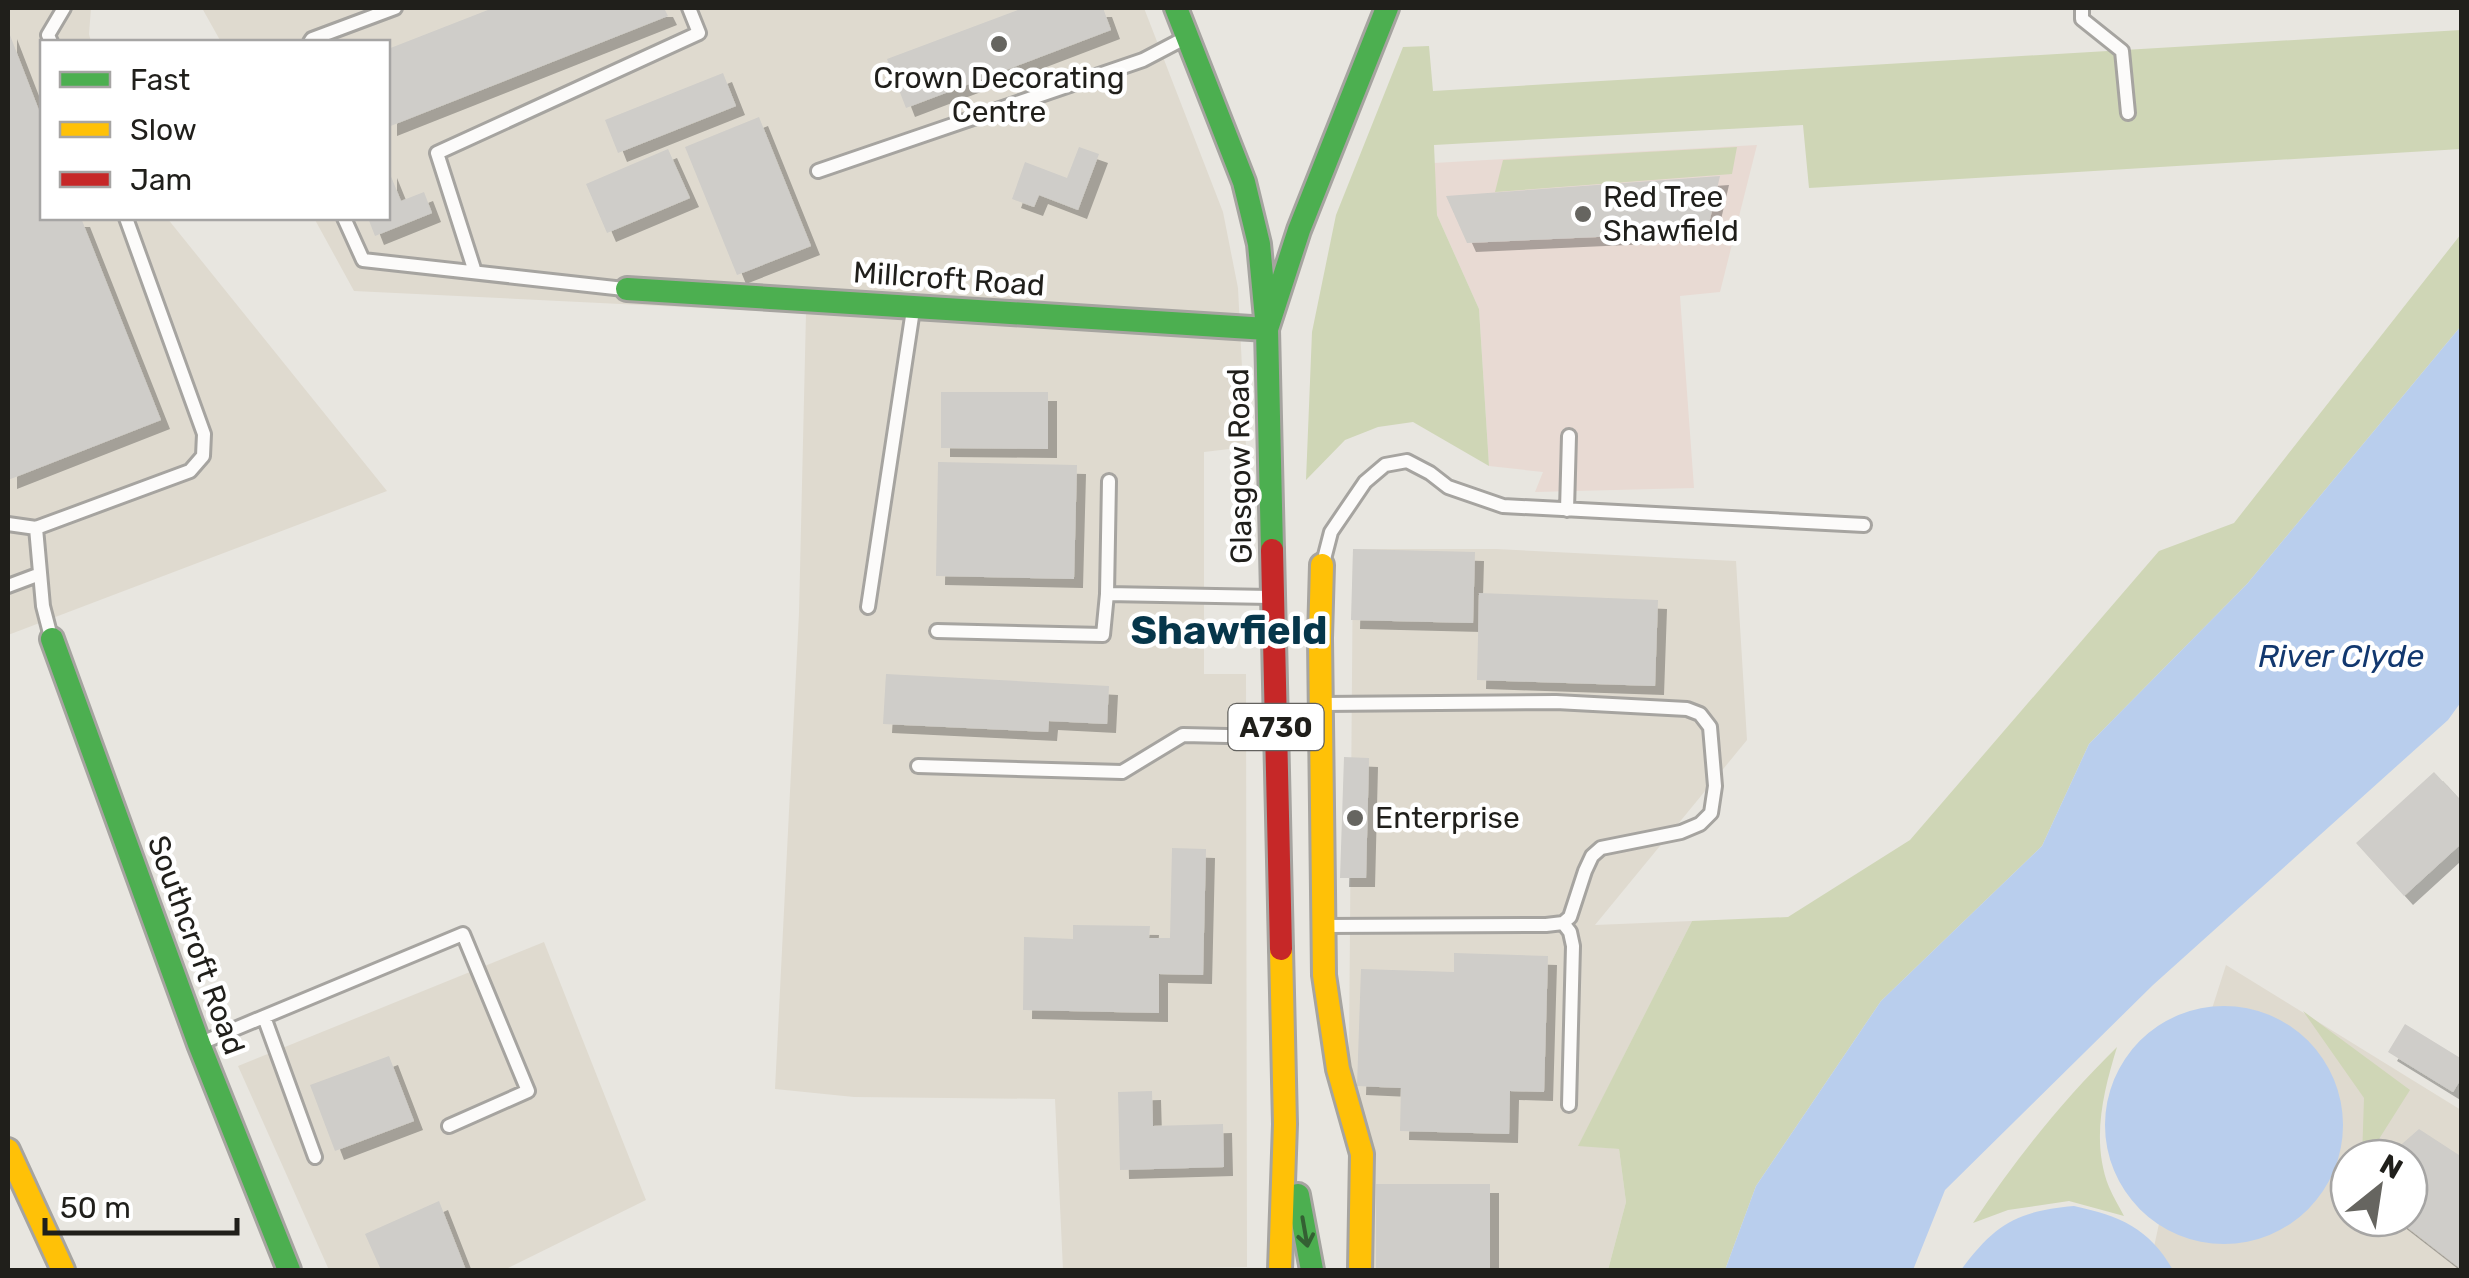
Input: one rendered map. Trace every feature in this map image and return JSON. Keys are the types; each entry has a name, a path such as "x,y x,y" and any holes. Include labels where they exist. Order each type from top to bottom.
{"main road":[{"name":"A730","path":"1176,8 1244,182 1259,244 1267,329"},
{"name":"Glasgow Road","path":"1280,1270 1285,1124 1267,329 1298,230 1387,8"},
{"name":"Millcroft Road","path":"626,290 1267,329"},
{"path":"1322,566 1324,975 1338,1069 1362,1154 1360,1270"},
{"name":"Southcroft Road","path":"52,639 199,1044 288,1270"},
{"name":"Glasgow Road","path":"1285,1124 1312,1270"},
{"path":"8,1150 63,1270"}],"lane":[{"path":"50,40 48,36 64,8"},
{"path":"311,40 395,8"},
{"path":"475,272 437,153 699,33 689,8"},
{"path":"2082,8 2082,20 2122,51 2128,114"},
{"path":"818,172 1143,60 1188,37"},
{"path":"8,524 36,528 190,471 203,456 204,434 127,220"},
{"path":"345,220 362,260 626,290"},
{"path":"868,607 913,307"},
{"path":"1566,510 1569,436"},
{"path":"1322,566 1331,532 1365,482 1384,465 1407,460 1448,487 1503,506 1864,525"},
{"path":"938,631 1103,635 1109,480"},
{"path":"36,528 43,606 52,639"},
{"path":"8,586 40,574"},
{"path":"1107,594 1273,596"},
{"path":"1321,704 1556,702 1686,709 1700,714 1710,727 1715,786 1711,813 1700,824 1681,832 1601,848 1592,856 1570,917 1563,923 1324,926"},
{"path":"918,766 1122,772 1183,734 1276,737"},
{"path":"1563,923 1573,946 1570,1105"},
{"path":"199,1044 463,934 528,1091 449,1126"},
{"path":"264,1017 315,1157"}],"shaded area":[{"path":"8,8 91,8 90,40 40,40 40,220 169,220 387,491 8,635"},
{"path":"202,8 1144,8 1223,212 1238,288 1246,447 1204,452 1204,674 1246,674 1247,1267 1063,1270 1055,1099 854,1097 775,1089 799,613 806,313 354,291 315,220 390,220 390,40 220,40"},
{"path":"1757,145 1720,292 1680,296 1694,488 1535,492 1543,472 1489,466 1479,309 1437,215 1434,163"},
{"path":"1353,549 1496,549 1736,561 1747,740 1595,925 1692,921 1579,1145 1619,1149 1626,1202 1608,1270 1354,1270 1348,1181"},
{"path":"544,942 646,1200 504,1270 329,1270 238,1066"},
{"path":"2226,965 2461,1110 2461,1270 2149,1270 2192,1071"}],"green space":[{"path":"2461,30 2461,149 1809,188 1803,125 1434,145 1437,215 1479,309 1489,466 1413,422 1378,427 1345,440 1306,480 1312,332 1336,215 1403,47 1429,46 1433,91"},
{"path":"1737,147 1732,174 1495,192 1503,160"},
{"path":"2461,234 2461,326 2247,584 2089,744 2042,846 1881,1001 1756,1186 1725,1270 1608,1270 1626,1202 1619,1149 1578,1146 1692,921 1788,917 1910,840 2159,551 2234,523"},
{"path":"2303,1011 2410,1090 2380,1138 2363,1138 2364,1098"},
{"path":"2117,1047 2100,1135 2104,1170 2124,1216 2069,1201 2008,1210 1973,1223 2040,1131"}],"water":[{"name":"River Clyde","path":"2461,326 2461,702 2448,720 2153,985 1945,1190 1913,1270 1725,1270 1756,1186 1881,1001 2042,846 2089,744 2247,584"},
{"path":"2201,1008 2247,1008 2290,1026 2323,1059 2341,1102 2342,1138 2329,1138 2329,1180 2323,1191 2290,1224 2247,1242 2201,1242 2158,1224 2125,1191 2107,1148 2107,1102 2125,1059 2158,1026"},
{"path":"2074,1206 2132,1226 2154,1244 2173,1270 1961,1270 1985,1241 2009,1223 2037,1212"}],"building":[{"path":"493,8 664,8 668,16 390,126 390,48"},
{"name":"Crown Decorating Centre","path":"1023,8 1103,8 1111,30 906,108 887,59"},
{"path":"8,30 40,113 40,220 82,220 161,420 8,480"},
{"path":"723,73 736,106 618,153 605,120"},
{"path":"759,117 811,246 737,275 685,147"},
{"path":"1079,147 1099,154 1078,210 1039,195 1034,207 1012,199 1025,162 1067,178"},
{"path":"668,149 690,198 607,233 586,184"},
{"path":"390,174 401,201 424,192 432,213 375,236 369,220 390,220"},
{"name":"Red Tree Shawfield","path":"1720,176 1707,232 1467,243 1446,196"},
{"path":"941,392 1048,392 1048,449 941,448"},
{"path":"938,462 1077,465 1074,579 936,576"},
{"path":"1353,549 1475,552 1473,623 1351,620"},
{"path":"1479,593 1658,600 1655,686 1477,680"},
{"path":"886,674 1109,686 1107,724 1049,721 1048,732 883,724"},
{"name":"Enterprise","path":"1344,757 1369,758 1366,878 1340,878"},
{"path":"2434,772 2462,802 2462,843 2404,896 2356,843"},
{"path":"1172,848 1206,849 1203,975 1159,974 1159,1013 1023,1010 1024,937 1073,939 1073,925 1150,926 1149,938 1170,938"},
{"path":"1454,953 1548,956 1544,1092 1510,1091 1509,1134 1400,1131 1401,1088 1357,1086 1361,969 1454,972"},
{"path":"2405,1024 2462,1059 2462,1077 2453,1092 2388,1052"},
{"path":"389,1056 414,1121 335,1151 310,1085"},
{"path":"1152,1091 1153,1126 1223,1124 1224,1167 1120,1170 1118,1092"},
{"path":"2419,1129 2462,1157 2462,1270 2421,1238 2429,1238 2429,1138 2409,1138"},
{"path":"1376,1184 1490,1184 1490,1270 1376,1270"},
{"path":"439,1201 466,1270 381,1270 365,1234"}],"traffic: fast":[{"path":"1176,8 1244,182 1259,244 1267,329 1272,550"},
{"path":"627,289 1267,329 1299,230 1387,8"},
{"path":"52,639 199,1044 289,1270"},
{"path":"1298,1195 1312,1270"}],"traffic: slow":[{"path":"1322,565 1324,975 1338,1069 1362,1154 1360,1270"},
{"path":"1280,1270 1285,1124 1281,949"},
{"path":"8,1150 63,1270"}],"traffic: jam":[{"path":"1272,550 1281,949"}],"place":[{"name":"Crown Decorating Centre","path":"999,44"},
{"name":"Red Tree Shawfield","path":"1583,214"},
{"name":"Enterprise","path":"1355,818"}],"district":[{"name":"Shawfield","path":"1229,630"}]}
